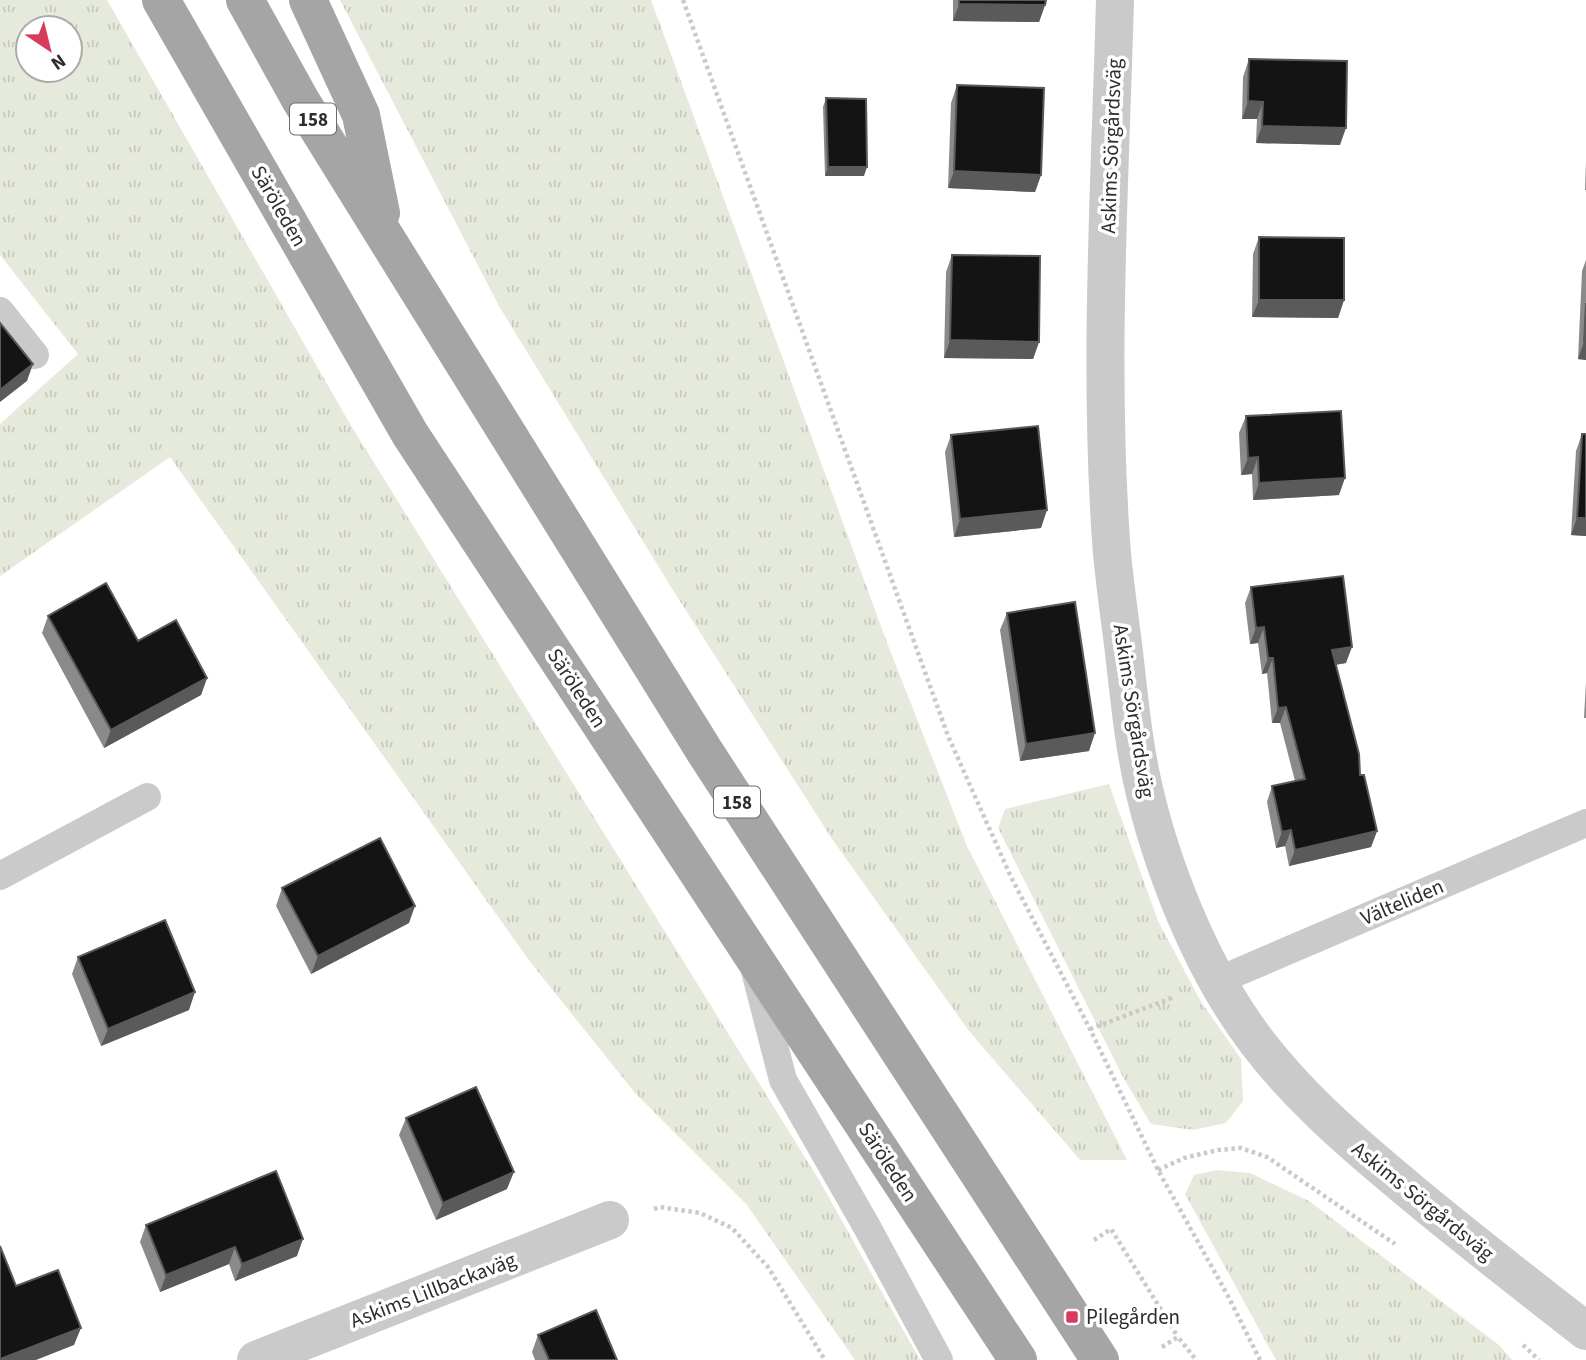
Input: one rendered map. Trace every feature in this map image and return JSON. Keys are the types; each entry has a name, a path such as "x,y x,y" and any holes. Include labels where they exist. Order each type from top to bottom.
{"main road":[{"name":"Säröleden","path":"161,0 410,434 1018,1360"},
{"name":"158","path":"245,0 301,101 705,752 1100,1360"},
{"path":"308,0 361,115 385,236"}],"street":[{"name":"Askims Sörgårdsväg","path":"1115,0 1106,340 1112,556 1135,743 1151,818 1174,888 1217,981 1256,1040 1287,1080 1331,1124 1420,1200 1586,1332"},
{"name":"Askims Lillbackaväg","path":"256,1360 610,1220"}],"lane":[{"path":"0,311 35,355"},
{"path":"0,876 146,797"},
{"name":"Välteliden","path":"1217,981 1586,823"},
{"path":"750,952 783,1080 939,1360"}],"path":[{"path":"683,0 948,736 1011,877 1090,1029 1158,1170 1260,1360"},
{"path":"1090,1029 1177,996"},
{"path":"1158,1170 1184,1158 1241,1148 1267,1157 1398,1246"},
{"path":"610,1220 660,1207 700,1213 732,1228 768,1267 825,1360"},
{"path":"1094,1240 1111,1229 1178,1337 1196,1360"},
{"path":"1162,1347 1178,1337"},
{"path":"1519,1341 1539,1360"}],"green space":[{"path":"0,0 107,0 350,424 819,1180 920,1360 855,1360 747,1205 635,1093 531,963 170,457 0,576 0,424 78,354 0,255"},
{"path":"340,0 651,0 889,648 967,846 1127,1160 1080,1160 969,1031 832,839 671,587 500,308"},
{"path":"1109,784 1158,921 1200,1000 1241,1059 1243,1101 1226,1123 1193,1130 1151,1124 1124,1079 998,828 1005,809"},
{"path":"1216,1170 1250,1173 1309,1201 1499,1345 1512,1360 1276,1360 1185,1194 1194,1175"}],"building":[{"path":"959,0 1046,0 1045,5 959,4"},
{"path":"1249,59 1347,61 1346,128 1262,126 1263,102 1248,101"},
{"path":"957,85 1044,88 1041,175 954,171"},
{"path":"826,98 866,99 867,167 828,167"},
{"path":"1259,237 1344,238 1344,300 1259,300"},
{"path":"952,255 1040,256 1039,342 950,340"},
{"path":"1586,303 1586,342 1584,342"},
{"path":"0,323 33,364 0,390"},
{"path":"1341,411 1345,478 1259,483 1258,457 1248,458 1246,416"},
{"path":"1038,426 1047,510 960,519 951,435"},
{"path":"1582,434 1586,434 1586,518 1577,518"},
{"path":"1343,576 1352,647 1332,650 1359,754 1360,775 1364,775 1377,831 1295,850 1291,830 1282,832 1272,786 1305,779 1286,707 1278,708 1273,658 1268,658 1264,627 1256,628 1251,587"},
{"path":"106,583 138,641 176,620 207,678 111,730 48,616"},
{"path":"1075,602 1095,733 1026,744 1007,613"},
{"path":"380,838 415,906 318,956 282,888"},
{"path":"165,920 195,992 108,1029 78,957"},
{"path":"476,1087 514,1172 443,1203 406,1118"},
{"path":"276,1171 303,1239 242,1264 235,1247 166,1275 146,1225"},
{"path":"0,1246 16,1286 58,1270 81,1328 0,1359"},
{"path":"596,1310 617,1360 549,1360 538,1335"}],"place":[{"name":"Pilegården","path":"1072,1317"}]}
